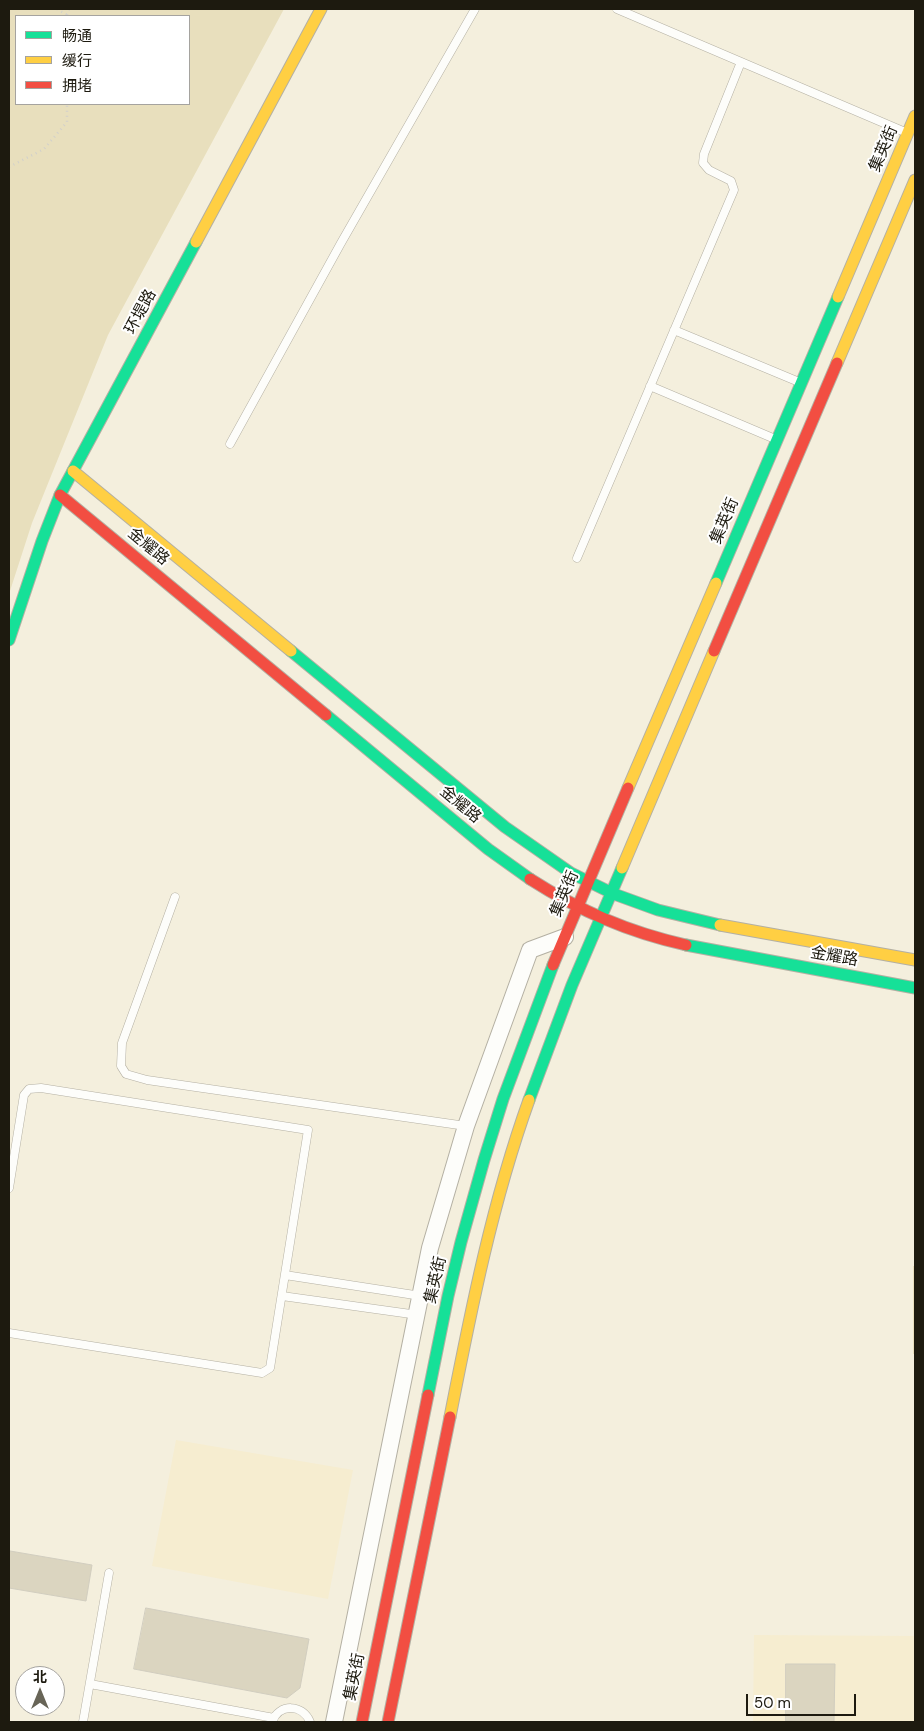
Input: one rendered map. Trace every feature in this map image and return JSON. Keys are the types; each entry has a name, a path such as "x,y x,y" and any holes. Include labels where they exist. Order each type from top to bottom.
{"main road":[{"name":"环堤路","path":"9,640 60,495 321,9"},
{"name":"集英街","path":"362,1722 430,1382 461,1242 503,1099 548,976 915,116"},
{"path":"388,1722 455,1387 485,1248 527,1108 572,985 600,918 915,180"},
{"name":"金耀路","path":"73,471 505,827 550,860 588,882 658,910 698,920 915,960"},
{"name":"金耀路","path":"60,495 488,849 535,883 600,918 634,931 682,945 915,988"}],"street":[{"path":"334,1722 418,1315 430,1248 466,1126 530,950 565,937"}],"lane":[{"path":"230,444 341,242 475,9"},
{"path":"617,9 908,133"},
{"path":"577,558 734,190 731,181 709,170 703,163 704,154 741,62"},
{"path":"674,330 802,383"},
{"path":"650,386 778,440"},
{"path":"175,897 122,1043 121,1066 126,1074 147,1080 466,1126"},
{"path":"9,1188 24,1096 29,1089 40,1088 308,1130 270,1368 262,1373 9,1333"},
{"path":"285,1275 421,1296"},
{"path":"282,1296 418,1315"},
{"path":"83,1722 109,1573"},
{"path":"90,1684 273,1720 278,1713 291,1708 304,1712 310,1722"}],"path":[{"path":"57,9 67,15 69,9"},
{"path":"9,167 44,149 67,122 67,105"}],"shaded area":[{"path":"9,9 284,9 108,335 32,523 9,594"},
{"path":"913,1266 915,1266 915,1354 913,1354"},
{"path":"176,1440 353,1470 328,1599 152,1566"},
{"path":"754,1635 915,1636 915,1722 753,1722"}],"building":[{"path":"10,1551 92,1565 86,1601 9,1588"},
{"path":"146,1608 309,1639 300,1688 287,1698 134,1669"},
{"path":"786,1664 835,1664 834,1722 786,1721"}],"traffic: fast":[{"path":"9,640 42,541 60,495 196,242"},
{"path":"716,583 838,297"},
{"path":"291,651 505,827 571,873 614,894 658,910 720,925"},
{"path":"326,715 488,849 530,879"},
{"path":"529,1100 572,985 622,868"},
{"path":"686,945 915,988"},
{"path":"428,1395 448,1296 484,1160 503,1099 553,965"}],"traffic: slow":[{"path":"196,242 321,9"},
{"path":"838,297 915,116"},
{"path":"837,363 915,180"},
{"path":"73,471 291,651"},
{"path":"628,788 716,583"},
{"path":"622,868 714,651"},
{"path":"720,925 915,960"},
{"path":"450,1417 474,1297 493,1217 529,1100"}],"traffic: jam":[{"path":"714,651 837,363"},
{"path":"60,495 326,715"},
{"path":"553,965 628,788"},
{"path":"530,879 586,911 644,934 686,945"},
{"path":"362,1722 428,1395"},
{"path":"388,1722 450,1417"}]}
